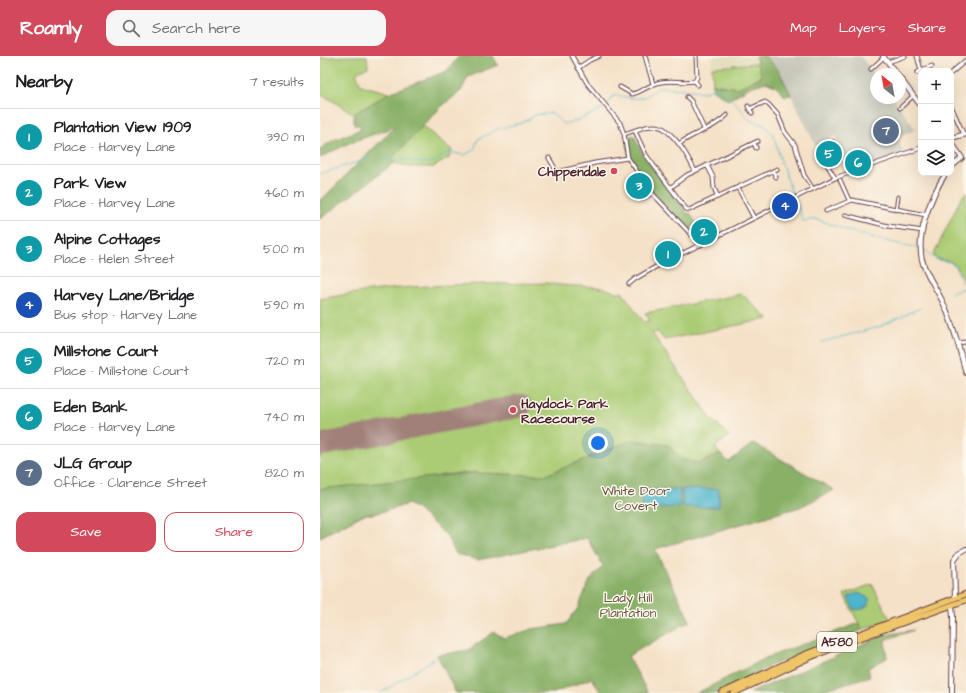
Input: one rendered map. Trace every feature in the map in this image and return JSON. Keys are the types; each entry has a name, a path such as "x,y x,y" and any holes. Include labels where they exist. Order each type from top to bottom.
{"highway":[{"name":"A580","path":"722,693 806,654 966,594"},
{"name":"A580","path":"734,693 808,658 966,600"}],"street":[{"path":"572,56 587,83 620,123 624,134 628,158 652,193 701,245"},
{"path":"578,68 599,56"},
{"path":"645,56 653,84"},
{"path":"695,81 697,77 696,56"},
{"path":"888,62 905,56"},
{"path":"917,56 920,68"},
{"path":"872,68 884,57 892,68"},
{"path":"954,70 966,60"},
{"path":"926,68 932,66"},
{"path":"626,84 621,88 632,94 653,84 666,81 695,81 698,84"},
{"path":"906,86 919,104"},
{"path":"693,95 688,98 694,107 704,130"},
{"path":"900,108 913,96"},
{"path":"750,110 765,102 778,115 785,132 796,148 804,175 812,189"},
{"path":"954,112 965,134 954,137"},
{"path":"679,144 691,136 720,122 727,115"},
{"path":"624,134 652,126 659,126 679,144 695,171"},
{"path":"636,131 646,155 686,209 689,210 775,170 776,177"},
{"path":"670,188 686,175 758,141"},
{"path":"833,142 819,150 835,178"},
{"path":"754,143 756,148"},
{"path":"954,146 966,162"},
{"path":"629,284 658,265 835,178 918,149"},
{"path":"549,158 557,172 595,163 628,158"},
{"path":"954,165 962,158"},
{"path":"707,165 713,177 714,188 718,197"},
{"path":"944,176 926,215 921,250 924,266 946,309 966,373"},
{"path":"840,180 849,200"},
{"path":"738,188 754,218"},
{"path":"641,199 652,193"},
{"path":"896,210 898,197"},
{"path":"826,211 852,200 926,215"},
{"path":"844,215 888,226 923,230"},
{"path":"849,222 851,216"},
{"path":"958,344 966,342"},
{"path":"955,598 954,560 958,553 966,549"},
{"path":"952,605 952,693"}],"shaded area":[{"path":"711,56 755,56 762,76 713,84"},
{"path":"765,56 860,56 870,68 870,104 897,104 916,130 897,137 903,152 867,165 861,149 844,155 835,136 816,146 779,71"}],"green space":[{"path":"367,56 368,67 356,73 361,85 389,93 354,114 320,93 320,58"},
{"path":"459,56 493,56 498,65 468,77 461,91 442,106 392,158 394,163 320,219 320,201 395,127 349,143 320,158 320,149 332,141 361,129 361,125 354,125 354,114 389,93 447,71"},
{"path":"755,56 765,56 779,71 791,95 785,96 775,86 766,82 750,87 728,100 712,89 713,84 738,88 762,77"},
{"path":"758,63 762,76 738,88 713,84 712,67"},
{"path":"422,126 452,150 449,158 433,167 410,167 394,163 392,158"},
{"path":"634,135 644,157 688,214 690,213 697,225 689,229 652,192 641,172 629,157 627,138"},
{"path":"966,192 966,284 957,267 950,261 940,260 933,256 960,200"},
{"name":"Haydock Park Racecourse","path":"547,283 597,287 615,292 622,292 644,322 650,321 645,313 742,294 768,319 664,340 658,332 652,333 710,417 729,436 715,447 721,456 691,464 603,453 591,456 574,470 558,480 494,477 475,472 441,475 396,499 399,507 373,514 364,514 320,537 320,299 376,290 433,286"},
{"name":"White Door Covert","path":"632,440 668,445 683,460 699,463 720,454 729,462 753,443 834,490 800,507 655,549 690,621 628,656 648,693 601,693 592,678 554,693 456,693 437,655 468,650 494,632 504,638 532,629 566,624 578,608 590,580 603,566 587,538 478,560 456,554 446,535 417,509 408,504 378,513 364,514 320,537 320,489 470,473 546,475"},
{"path":"872,584 890,619 862,630 844,595"},
{"path":"859,623 862,630 770,666 717,693 697,693 766,658"},
{"path":"914,630 885,640 887,658 868,668 870,676 814,693 750,693 884,635"}],"water":[{"path":"680,489 680,507 643,509 642,490"},
{"path":"682,489 719,489 719,507 683,507"},
{"path":"858,593 869,598 869,604 862,609 854,610 848,597"}],"waterway":[{"path":"607,105 612,97 616,95 629,98 639,98 648,95 659,87 704,92 715,89 722,91 729,96 751,121 764,125 773,134 793,196"},
{"path":"386,159 426,163 441,158 448,152 464,155 474,150 478,139 500,128 522,123 536,115 552,113 563,124 577,121 605,107"},
{"path":"320,174 370,158"},
{"path":"795,199 803,221 816,219 852,232 920,248"},
{"path":"923,249 937,260 950,262 956,267 961,280 966,286"},
{"path":"951,293 966,287"},
{"path":"822,342 879,327 920,308"},
{"path":"381,693 435,658"}],"runway":[{"path":"320,445 520,406"}],"place":[{"name":"JLG Group","path":"886,131"},
{"name":"Millstone Court","path":"829,154"},
{"name":"Eden Bank","path":"858,163"},
{"name":"Chippendale","path":"614,171"},
{"name":"Alpine Cottages","path":"639,186"},
{"name":"Harvey Lane/Bridge","path":"785,206"},
{"name":"Park View","path":"704,232"},
{"name":"Plantation View 1909","path":"668,254"},
{"name":"Haydock Park Racecourse","path":"513,410"}],"park label":[{"name":"Lady Hill Plantation","path":"628,604"}]}
